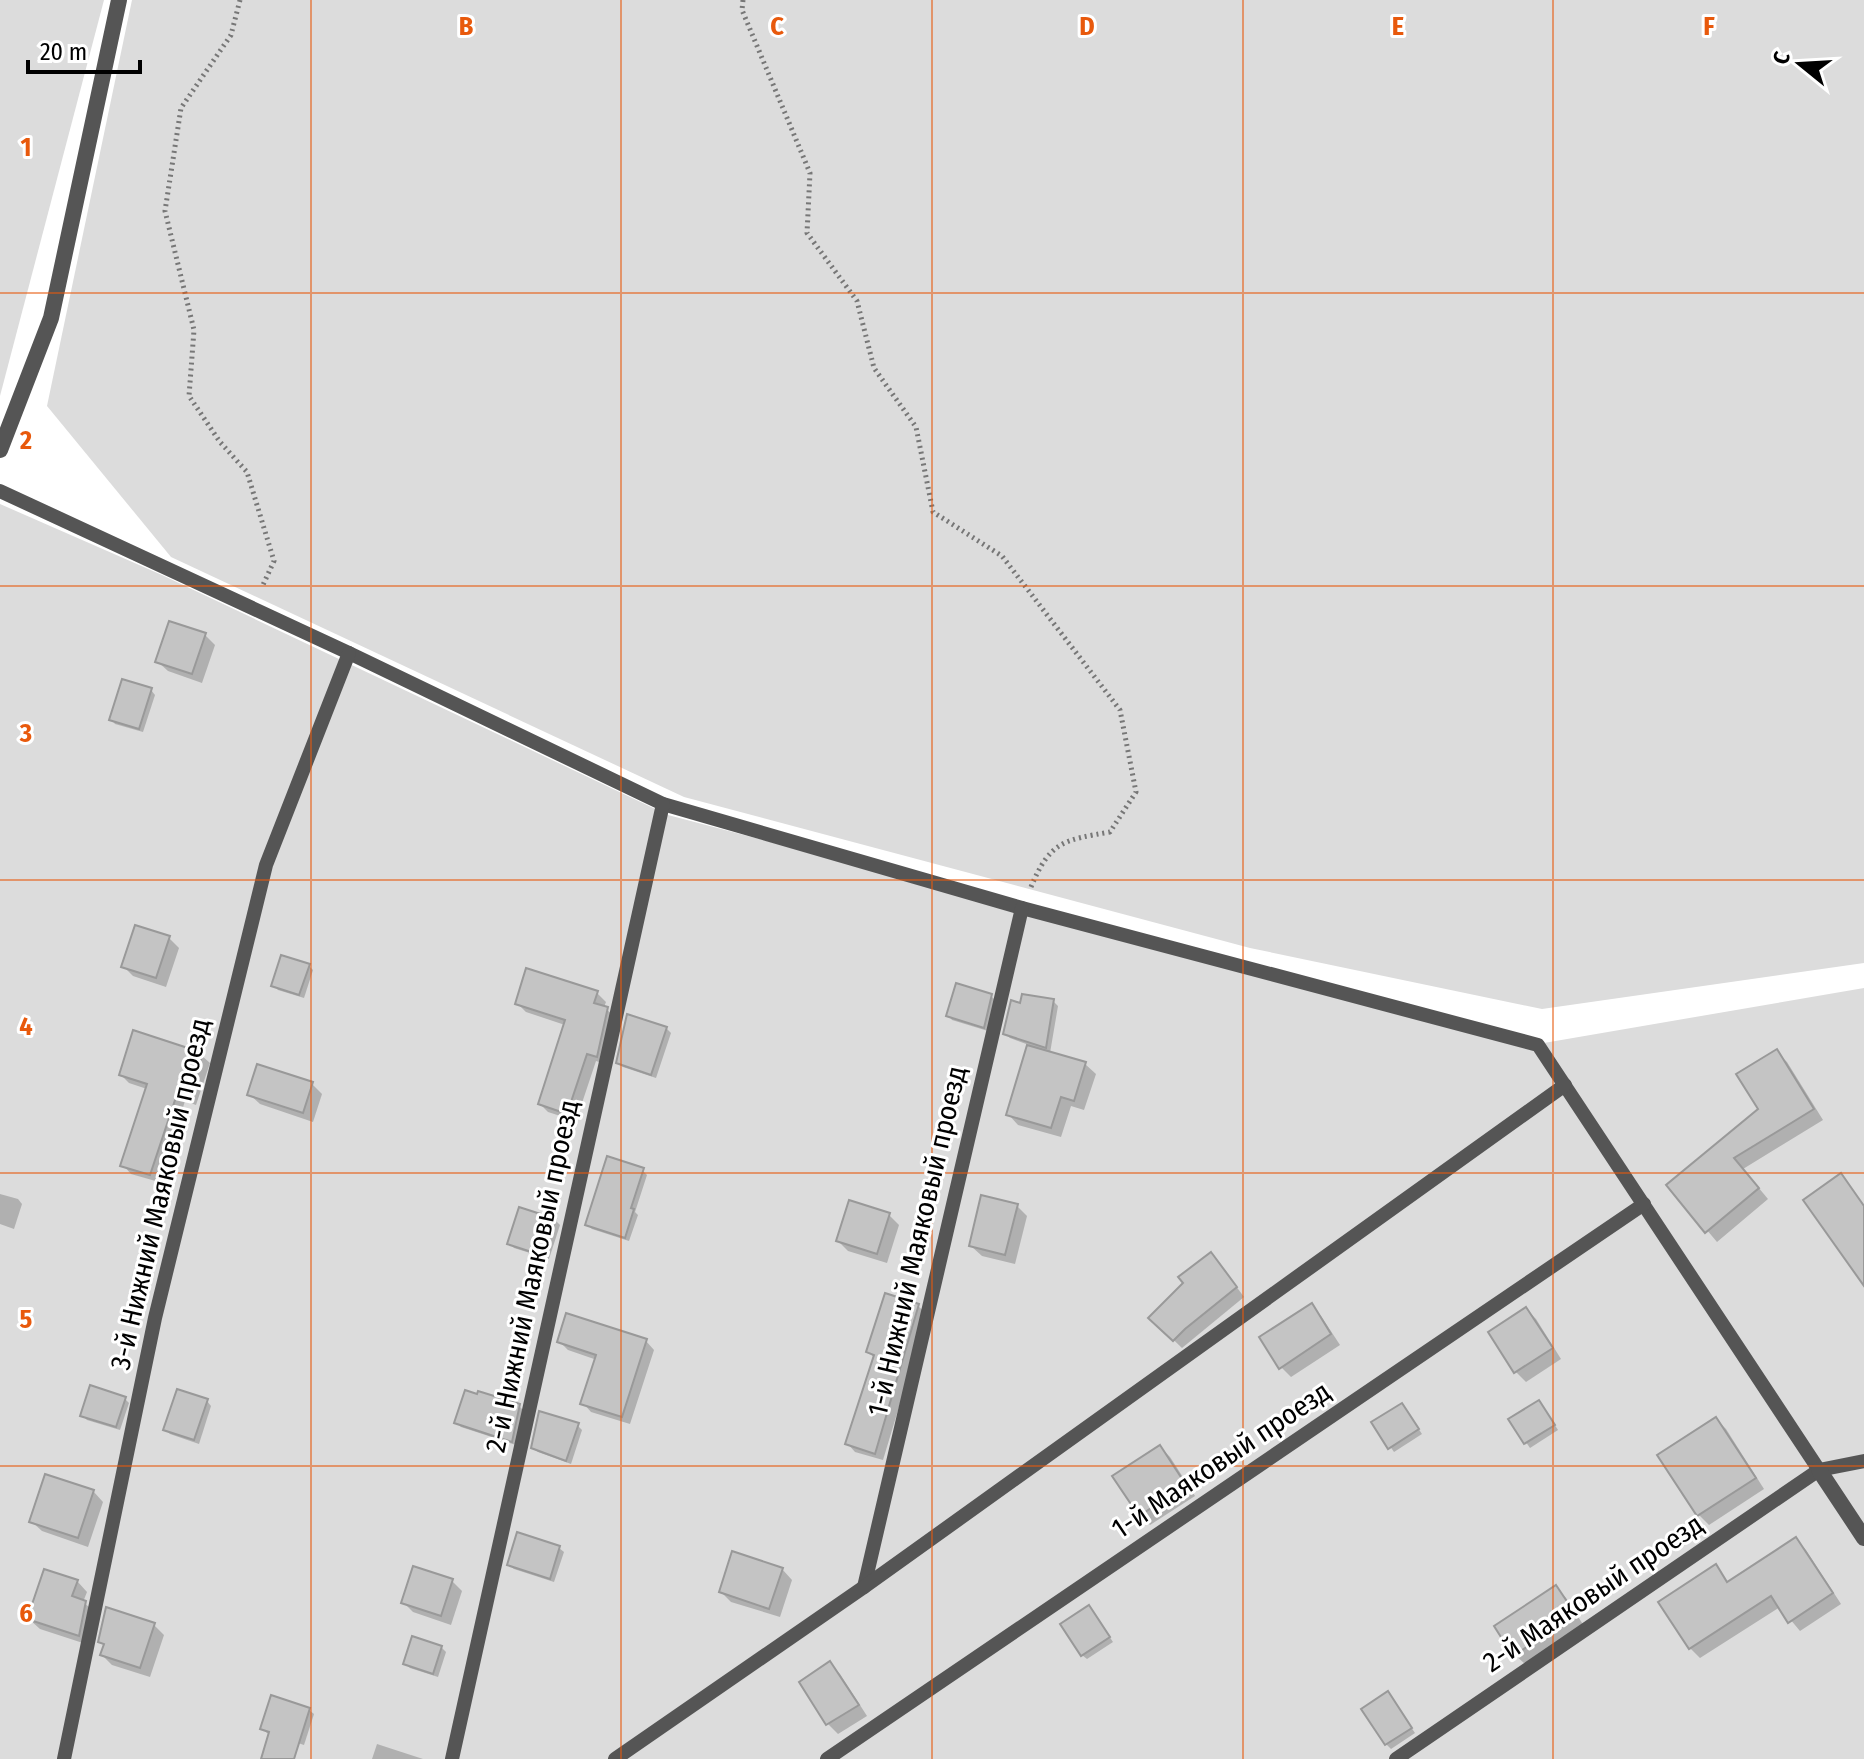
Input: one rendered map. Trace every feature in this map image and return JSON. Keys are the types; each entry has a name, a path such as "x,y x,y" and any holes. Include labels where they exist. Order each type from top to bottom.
{"street":[{"path":"0,450 51,318 119,0"},
{"path":"1819,1470 1864,1538"}],"lane":[{"path":"0,491 253,607 663,804 1022,908 1538,1045 1819,1470 1864,1461"},
{"name":"3-й Нижний Маяковый проезд","path":"64,1759 155,1318 266,865 349,653"},
{"name":"2-й Нижний Маяковый проезд","path":"452,1759 663,804"},
{"name":"1-й Нижний Маяковый проезд","path":"864,1587 1022,908"},
{"path":"615,1759 864,1587 1565,1085"},
{"name":"1-й Маяковый проезд","path":"827,1759 1644,1204"},
{"name":"2-й Маяковый проезд","path":"1396,1759 1819,1470"}],"path":[{"path":"240,0 231,35 181,108 165,211 194,330 189,396 220,442 247,472 274,561 253,607"},
{"path":"743,0 742,10 810,173 807,233 857,301 874,368 916,427 933,512 1002,556 1120,710 1136,792 1110,832 1066,839 1041,861 1022,908"}],"shaded area":[{"path":"0,0 104,0 0,396"},
{"path":"132,0 1864,0 1864,963 1542,1009 1250,948 684,797 171,557 47,406"},
{"path":"0,504 162,575 668,815 1538,1044 1864,988 1864,1759 0,1759"}],"building":[{"path":"169,621 206,633 192,674 155,662"},
{"path":"122,679 152,688 139,729 109,720"},
{"path":"135,925 170,936 156,978 121,967"},
{"path":"281,955 310,964 299,995 271,986"},
{"path":"526,968 598,991 594,1003 608,1007 597,1057 587,1054 567,1114 538,1104 565,1020 515,1004"},
{"path":"956,983 992,994 984,1028 946,1016"},
{"path":"1022,994 1054,999 1046,1048 1003,1034 1011,1000 1020,1003"},
{"path":"627,1014 667,1027 651,1075 616,1063"},
{"path":"133,1030 203,1053 188,1098 177,1094 150,1175 120,1166 147,1084 119,1075"},
{"path":"1027,1045 1086,1062 1074,1101 1061,1097 1051,1128 1006,1115"},
{"path":"1777,1049 1814,1109 1734,1158 1759,1188 1705,1233 1666,1185 1758,1109 1736,1074"},
{"path":"257,1064 313,1082 303,1113 247,1095"},
{"path":"607,1156 644,1168 625,1238 585,1225"},
{"path":"1841,1173 1864,1206 1864,1286 1803,1200"},
{"path":"981,1195 1018,1204 1005,1255 969,1246"},
{"path":"849,1200 890,1213 877,1254 836,1241"},
{"path":"519,1207 556,1219 544,1256 507,1244"},
{"path":"1211,1252 1237,1287 1173,1341 1148,1318 1183,1283 1178,1277"},
{"path":"885,1293 919,1304 875,1454 845,1444 874,1355 866,1352"},
{"path":"1312,1303 1331,1334 1279,1369 1259,1337"},
{"path":"1526,1307 1553,1348 1514,1373 1488,1332"},
{"path":"566,1313 647,1339 622,1417 580,1404 596,1355 557,1342"},
{"path":"90,1385 126,1397 116,1427 80,1416"},
{"path":"177,1389 208,1399 194,1440 163,1430"},
{"path":"465,1390 520,1404 512,1442 454,1423"},
{"path":"1539,1400 1555,1425 1524,1444 1508,1419"},
{"path":"1402,1403 1419,1429 1388,1449 1371,1422"},
{"path":"539,1411 579,1423 566,1461 531,1448"},
{"path":"1716,1417 1756,1478 1697,1516 1657,1455"},
{"path":"1160,1445 1186,1485 1139,1516 1112,1476"},
{"path":"45,1474 94,1490 78,1538 29,1522"},
{"path":"517,1532 560,1546 550,1579 507,1565"},
{"path":"1796,1537 1833,1593 1788,1623 1771,1596 1689,1649 1658,1602 1716,1564 1727,1582"},
{"path":"732,1551 783,1568 769,1609 719,1592"},
{"path":"413,1566 453,1579 441,1616 401,1603"},
{"path":"44,1569 78,1580 72,1596 86,1601 79,1636 27,1619"},
{"path":"1556,1585 1576,1615 1513,1656 1494,1626"},
{"path":"1089,1605 1110,1637 1081,1656 1060,1624"},
{"path":"106,1607 155,1623 140,1668 100,1655 104,1644 98,1642"},
{"path":"412,1636 442,1646 433,1674 403,1664"},
{"path":"830,1661 859,1705 826,1725 799,1682"},
{"path":"1388,1691 1412,1728 1385,1745 1361,1709"},
{"path":"271,1695 310,1708 294,1759 261,1759 269,1732 260,1729"}]}
